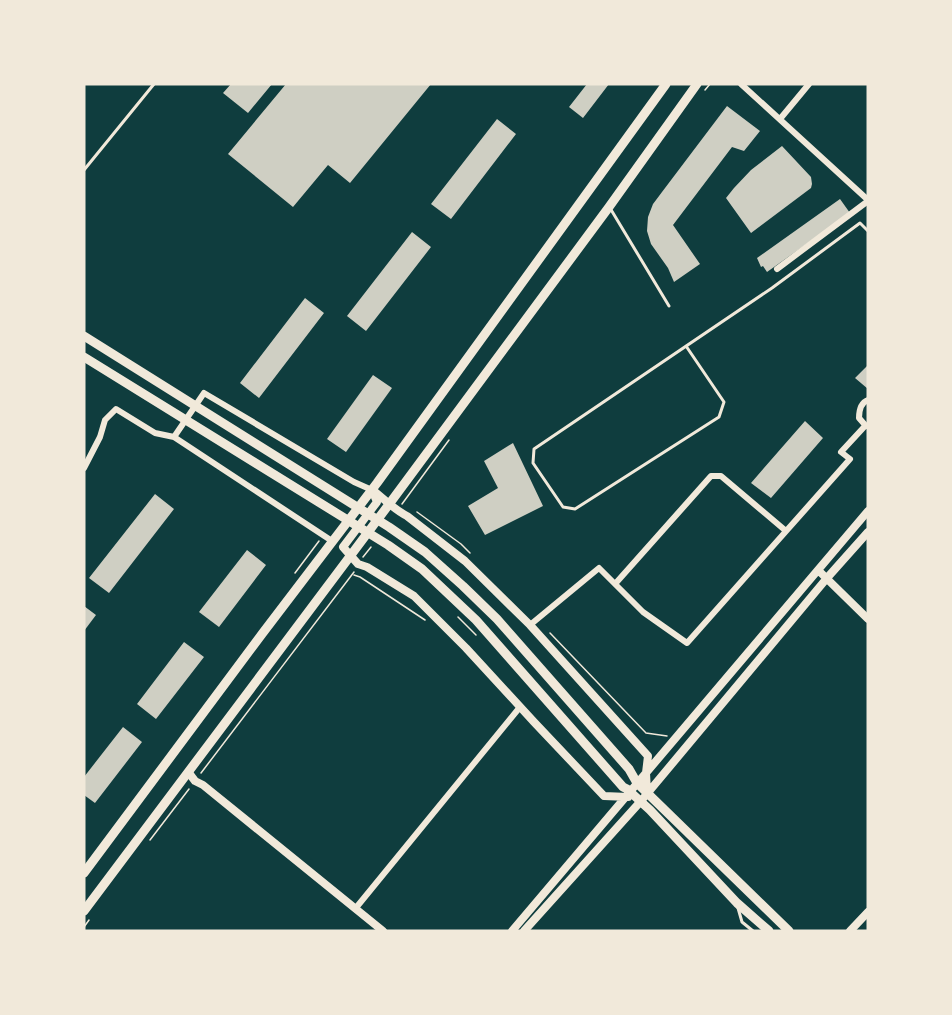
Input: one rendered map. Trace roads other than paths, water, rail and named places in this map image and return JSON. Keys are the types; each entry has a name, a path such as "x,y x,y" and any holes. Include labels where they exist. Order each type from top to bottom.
{"main road":[{"path":"84,873 372,490 666,84"},
{"path":"84,911 390,503 697,84"},
{"path":"84,336 389,527 424,552 497,619 629,769 637,783 789,931"},
{"path":"84,357 349,520 422,569 476,620 628,794 641,801 737,903 768,931"}],"street":[{"path":"741,84 868,200 777,269"},
{"path":"780,119 809,84"},
{"path":"174,437 204,393 354,482 372,490 390,503 398,512 407,516 465,561 530,626 648,756 646,792"},
{"path":"530,626 599,568 643,612 687,643 850,459 841,452 867,426 860,418 860,409 868,400"},
{"path":"84,468 100,436 105,420 116,409 155,433 174,437 333,541"},
{"path":"615,584 711,476 720,476 786,531"},
{"path":"372,490 377,502 343,547 350,556 358,564 367,567 414,597 466,648 604,796 628,794"},
{"path":"512,931 868,511"},
{"path":"524,931 641,801 646,792 868,532"},
{"path":"818,570 868,619"},
{"path":"355,909 520,707"},
{"path":"189,773 195,781 203,785 382,931"},
{"path":"850,931 868,912"}],"lane":[{"path":"84,170 154,84"},
{"path":"609,207 669,306"},
{"path":"686,345 724,402 719,417 575,509 563,507 532,463 534,449 686,345 772,288 860,223 868,231"},
{"path":"737,903 742,921 753,931"}]}
